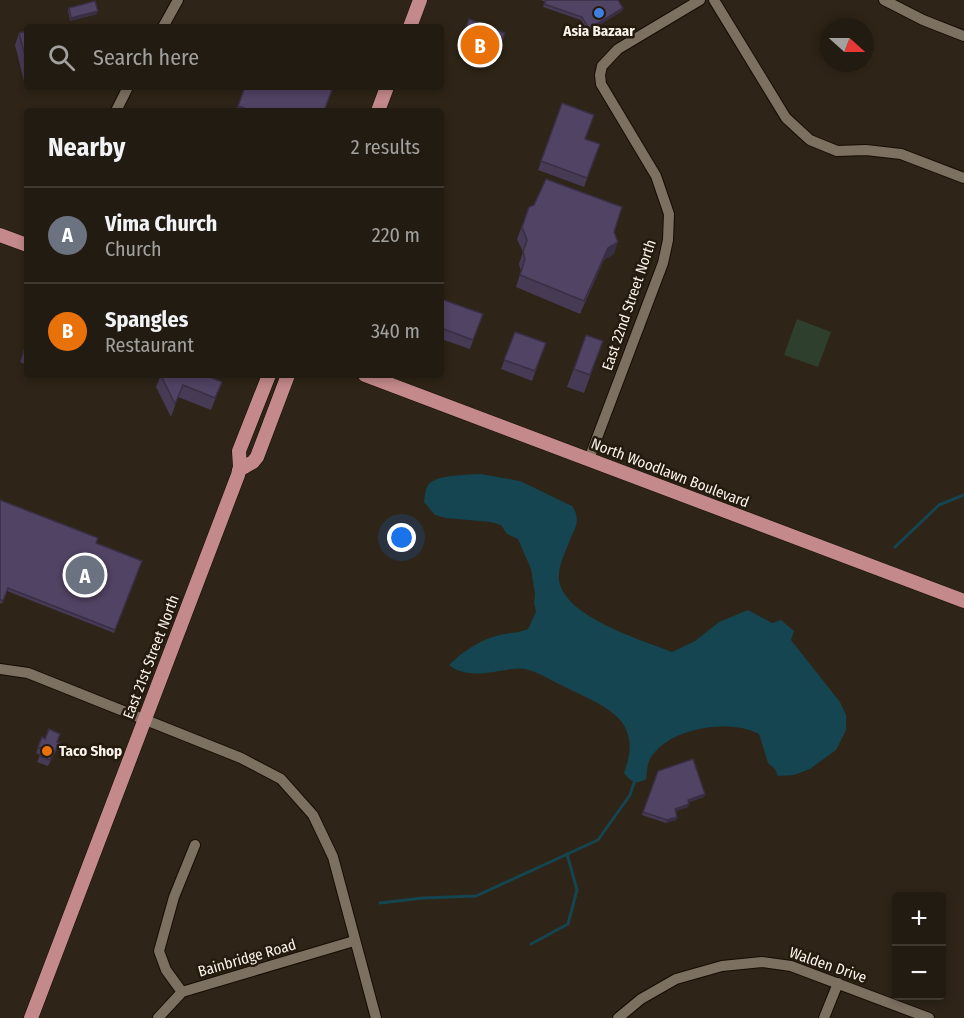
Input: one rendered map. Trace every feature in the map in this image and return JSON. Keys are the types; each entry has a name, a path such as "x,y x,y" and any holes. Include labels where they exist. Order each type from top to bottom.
{"main road":[{"path":"411,24 420,0"},
{"path":"379,108 386,90"},
{"path":"0,235 24,244"},
{"path":"260,378 262,393"},
{"name":"East 21st Street North","path":"31,1018 239,470 239,451 268,378"},
{"path":"239,470 257,457 287,378"},
{"name":"North Woodlawn Boulevard","path":"373,378 964,601"}],"street":[{"path":"165,24 178,0"},
{"name":"East 22nd Street North","path":"589,459 663,263 668,240 669,214 656,177 601,84 602,66 618,49 700,0"},
{"path":"714,0 786,118 810,140 837,151 866,150 901,154 964,178"},
{"path":"884,0 923,20 964,36"},
{"path":"118,108 126,90"},
{"path":"0,669 28,673 241,758 281,779 313,815 333,857 376,1018"},
{"path":"182,992 166,970 159,951 174,897 195,845"},
{"name":"Bainbridge Road","path":"158,1018 182,992 354,941"},
{"name":"Walden Drive","path":"618,1018 641,999 676,980 722,966 762,962 791,966 929,1018"},
{"path":"824,1018 838,983"}],"green space":[{"path":"797,319 831,332 818,367 784,355"}],"water":[{"path":"481,474 520,481 572,506 577,523 560,570 559,580 564,593 589,616 624,634 672,652 695,641 719,622 748,610 772,623 781,620 794,631 791,640 840,702 846,715 846,730 836,750 810,769 794,775 778,776 775,769 768,763 759,734 731,727 699,729 669,741 657,750 649,761 646,779 634,782 624,773 629,755 626,728 618,718 596,702 530,670 511,669 471,673 449,665 466,651 485,640 528,629 536,612 531,569 518,539 507,534 501,525 491,522 435,515 424,502 429,484 439,478"}],"building":[{"path":"546,0 618,0 623,8 589,29 582,17 544,4"},
{"path":"95,1 98,11 71,18 69,8"},
{"path":"469,19 505,33 498,52 462,38"},
{"path":"24,32 24,52 19,33"},
{"path":"244,90 332,90 325,108 244,108 238,106"},
{"path":"562,103 594,115 585,139 600,144 587,178 541,161"},
{"path":"546,179 622,207 614,232 618,242 608,248 584,301 520,275 527,240 522,227 529,207 534,205"},
{"path":"444,300 483,314 473,340 444,329"},
{"path":"515,332 546,343 535,371 504,360"},
{"path":"586,335 603,341 590,375 574,369"},
{"path":"162,378 212,378 222,382 215,398 183,385 175,404"},
{"path":"0,500 98,538 96,543 142,561 115,630 8,588 3,601 0,599"},
{"name":"Taco Shop","path":"49,729 60,734 57,742 60,743 50,760 40,756 43,749 38,747 42,737 45,739"},
{"path":"693,759 705,794 688,800 689,804 675,809 677,817 667,820 643,812 658,771"}],"waterway":[{"path":"895,547 939,505 964,495"},
{"path":"380,903 423,898 476,896 598,840 630,795 635,780"},
{"path":"531,944 568,924 577,890 567,854"}],"place":[{"name":"Asia Bazaar","path":"599,13"},
{"name":"Spangles","path":"480,45"},
{"name":"Vima Church","path":"85,575"},
{"name":"Taco Shop","path":"47,751"}]}
